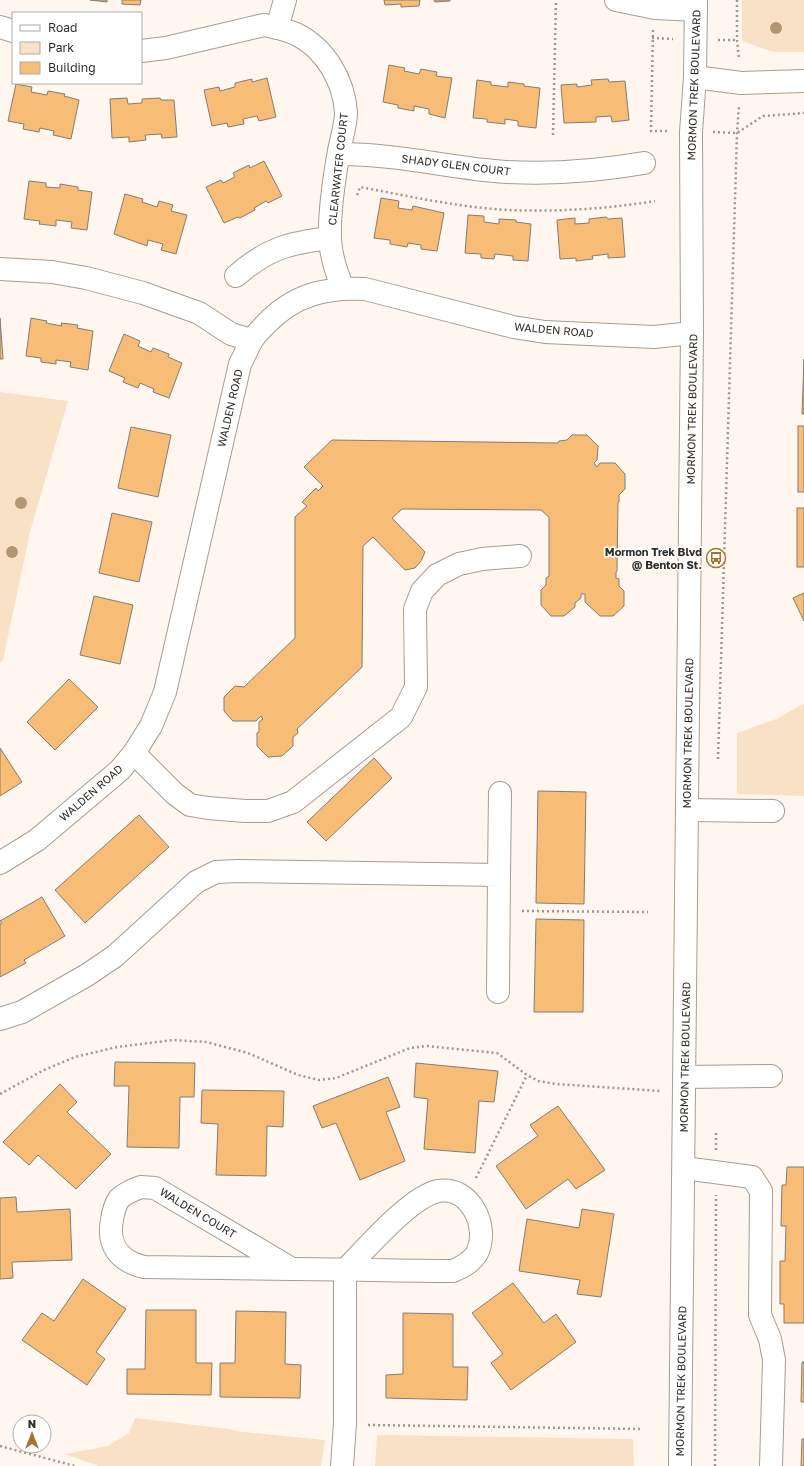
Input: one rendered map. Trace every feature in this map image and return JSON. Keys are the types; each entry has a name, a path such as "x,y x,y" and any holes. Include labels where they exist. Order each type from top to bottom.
{"street":[{"path":"277,28 286,0"},
{"path":"616,0 655,8 696,5"},
{"name":"MORMON TREK BOULEVARD","path":"680,1466 692,333 691,132 695,77 696,5"},
{"name":"CLEARWATER COURT","path":"142,51 166,48 264,25 296,34 316,47 331,65 341,86 346,114 333,192 330,238 334,265 343,288"},
{"path":"0,27 12,31"},
{"path":"695,77 741,83 804,81"},
{"name":"SHADY GLEN COURT","path":"339,154 367,154 484,170 518,172 583,171 644,164"},
{"path":"236,276 250,264 283,246 330,238"},
{"path":"0,269 59,273 86,278 143,293 199,313 231,334 251,340"},
{"name":"WALDEN ROAD","path":"0,863 37,840 120,770 134,753 151,726 165,692 240,364 251,340 274,316 298,300 320,292 343,288 365,290 513,327 545,332 654,337 692,333"},
{"path":"134,753 176,794 190,805 208,808 268,811 293,802 401,717 416,687 415,609 422,591 437,575 459,564 482,559 520,556"},
{"path":"498,992 500,794"},
{"path":"688,810 773,811"},
{"path":"0,1019 22,1012 87,975 109,960 134,939 196,882 216,872 237,871 499,875"},
{"path":"685,1077 772,1076"},
{"path":"684,1168 752,1177 761,1191 760,1315 770,1339 774,1360 771,1466"},
{"name":"WALDEN COURT","path":"292,1269 155,1188 141,1187 129,1191 119,1200 113,1213 110,1230 113,1245 120,1256 133,1264 144,1267 345,1270 453,1271 465,1266 476,1253 481,1239 480,1221 475,1209 465,1198"},
{"path":"342,1466 345,1423 345,1270 398,1217 418,1201 438,1191 451,1191 465,1198"}],"path":[{"path":"553,135 556,0"},
{"path":"718,759 737,133 741,83 737,40 738,0"},
{"path":"357,197 360,186 430,200 478,207 547,211 620,207 655,201"},
{"path":"517,911 648,912"},
{"path":"0,1094 44,1070 75,1057 117,1047 173,1040 206,1042 248,1053 298,1076 319,1080 336,1078 410,1048 427,1046 497,1053 527,1075 538,1081 556,1084 662,1091"},
{"path":"465,1198 527,1075"},
{"path":"715,1466 716,1133"},
{"path":"367,1425 642,1429"},
{"path":"0,1446 75,1466"}],"green space":[{"path":"742,0 804,0 804,52 773,52 742,41"},
{"path":"0,392 68,401 30,532 3,660 0,663"},
{"path":"804,704 804,796 737,794 737,733 776,719"},
{"path":"135,1418 243,1432 325,1440 321,1466 99,1466 64,1454 108,1446 129,1433"},
{"path":"377,1435 633,1439 634,1466 375,1466"}],"building":[{"path":"90,0 107,0 107,2"},
{"path":"122,0 141,0 140,5 122,4"},
{"path":"384,0 420,0 419,6 401,7 401,4 385,5"},
{"path":"434,0 450,0 450,1 435,2"},
{"path":"389,65 405,68 404,71 419,74 421,69 437,72 436,76 452,78 445,118 429,114 429,109 414,106 414,111 398,108 398,105 383,102"},
{"path":"267,78 276,117 259,121 257,116 243,119 244,124 228,127 227,123 212,126 204,90 219,87 220,91 235,87 235,83 252,79 252,82"},
{"path":"608,79 609,82 625,81 629,120 612,122 611,116 596,117 596,122 564,123 561,85 577,84 577,87 592,85 591,80"},
{"path":"477,80 491,82 491,85 508,87 508,82 540,88 536,128 518,126 518,121 505,119 505,124 487,122 487,119 473,118"},
{"path":"16,84 32,87 31,92 47,95 48,91 65,94 64,96 79,100 71,139 53,135 54,131 40,128 39,132 23,129 24,124 8,121"},
{"path":"127,98 128,104 142,103 142,99 160,98 161,100 174,100 177,137 162,138 161,134 145,135 146,140 129,142 129,137 112,138 110,99"},
{"path":"264,161 282,196 268,203 266,201 254,208 255,210 240,218 238,217 224,223 206,187 221,180 223,183 235,177 233,173 249,165 250,168"},
{"path":"29,181 46,183 46,187 60,188 60,184 78,187 78,190 92,192 87,230 71,228 72,222 56,220 56,226 39,224 40,221 24,219"},
{"path":"125,194 143,199 142,202 157,207 159,201 173,205 171,211 187,215 176,254 161,250 163,244 148,240 147,246 114,234"},
{"path":"381,198 399,201 398,208 412,210 413,206 444,213 437,251 421,249 421,245 408,243 407,247 390,244 390,240 374,238"},
{"path":"468,215 484,216 484,222 499,224 499,219 516,220 516,222 531,224 528,261 513,260 513,256 495,254 494,259 481,258 481,254 465,253"},
{"path":"606,217 608,219 622,218 625,257 608,258 608,254 592,256 593,259 576,261 576,258 560,259 557,220 575,218 575,224 589,223 589,219"},
{"path":"0,318 3,359 0,359"},
{"path":"31,318 62,326 61,323 78,325 77,328 93,331 88,370 70,367 71,362 56,360 56,364 41,362 41,358 26,356"},
{"path":"124,334 140,341 138,346 151,352 153,348 169,354 168,357 182,363 169,398 153,392 154,389 140,383 138,388 123,382 125,378 109,371"},
{"path":"804,359 804,414 802,414"},
{"path":"798,426 804,426 804,492 798,492"},
{"path":"131,427 171,435 158,497 118,488"},
{"path":"572,435 587,435 598,446 597,460 594,463 597,467 600,463 615,463 625,474 625,489 619,495 618,503 616,572 616,578 619,579 619,586 624,591 624,606 613,616 600,616 585,602 585,594 581,594 581,598 575,603 575,607 564,616 551,616 541,605 541,590 546,585 546,578 549,576 549,517 541,510 402,509 392,518 425,552 421,561 415,568 405,570 373,537 363,546 362,667 297,729 298,733 293,737 293,746 282,756 268,757 257,746 259,722 263,719 261,716 256,721 233,721 224,711 224,697 235,686 244,687 295,638 295,517 307,506 302,502 316,488 318,491 323,486 304,467 332,440 558,443 559,441 567,440"},
{"path":"797,508 804,508 804,567 797,567"},
{"path":"112,513 152,522 139,582 99,573"},
{"path":"804,593 804,621 793,598"},
{"path":"94,596 133,605 120,664 80,655"},
{"path":"69,679 98,707 55,750 27,722"},
{"path":"0,748 22,782 0,796"},
{"path":"374,758 392,778 326,841 307,822"},
{"path":"538,791 586,792 584,904 536,903"},
{"path":"139,815 169,847 85,923 55,890"},
{"path":"42,897 65,936 24,960 26,963 0,977 0,924 2,923 0,921"},
{"path":"536,919 584,920 583,1012 534,1012"},
{"path":"115,1062 195,1063 194,1097 180,1097 179,1148 127,1147 129,1086 114,1086"},
{"path":"416,1063 498,1071 494,1102 479,1101 475,1153 424,1149 428,1099 414,1097"},
{"path":"388,1077 400,1107 386,1112 405,1161 360,1180 336,1123 322,1128 313,1106"},
{"path":"60,1084 77,1102 67,1112 111,1154 76,1189 38,1155 29,1165 3,1142"},
{"path":"202,1090 284,1091 283,1127 267,1126 266,1176 216,1175 218,1124 201,1123"},
{"path":"558,1106 605,1170 576,1189 568,1179 526,1209 496,1166 538,1136 530,1125"},
{"path":"787,1167 804,1167 804,1323 784,1323 784,1304 780,1304 780,1261 785,1261 786,1226 781,1226 782,1185 786,1185"},
{"path":"16,1197 17,1212 70,1209 72,1260 12,1262 13,1278 0,1279 0,1198"},
{"path":"582,1209 614,1214 601,1297 577,1294 580,1280 519,1271 527,1219 579,1228"},
{"path":"83,1279 126,1309 96,1352 105,1359 87,1385 22,1340 42,1313 54,1321"},
{"path":"513,1283 544,1323 556,1314 576,1342 511,1390 491,1363 503,1354 472,1313"},
{"path":"146,1310 196,1310 196,1363 212,1363 211,1395 127,1394 127,1369 145,1369"},
{"path":"236,1311 286,1312 285,1364 301,1365 300,1398 220,1397 220,1363 235,1363"},
{"path":"403,1313 453,1314 453,1367 468,1367 467,1400 386,1398 386,1375 403,1374"},
{"path":"802,1362 804,1362 804,1402 801,1402"},
{"path":"802,1439 804,1439 804,1466 801,1466"}],"place":[{"name":"Mormon Trek Blvd @ Benton St.","path":"716,558"}]}
